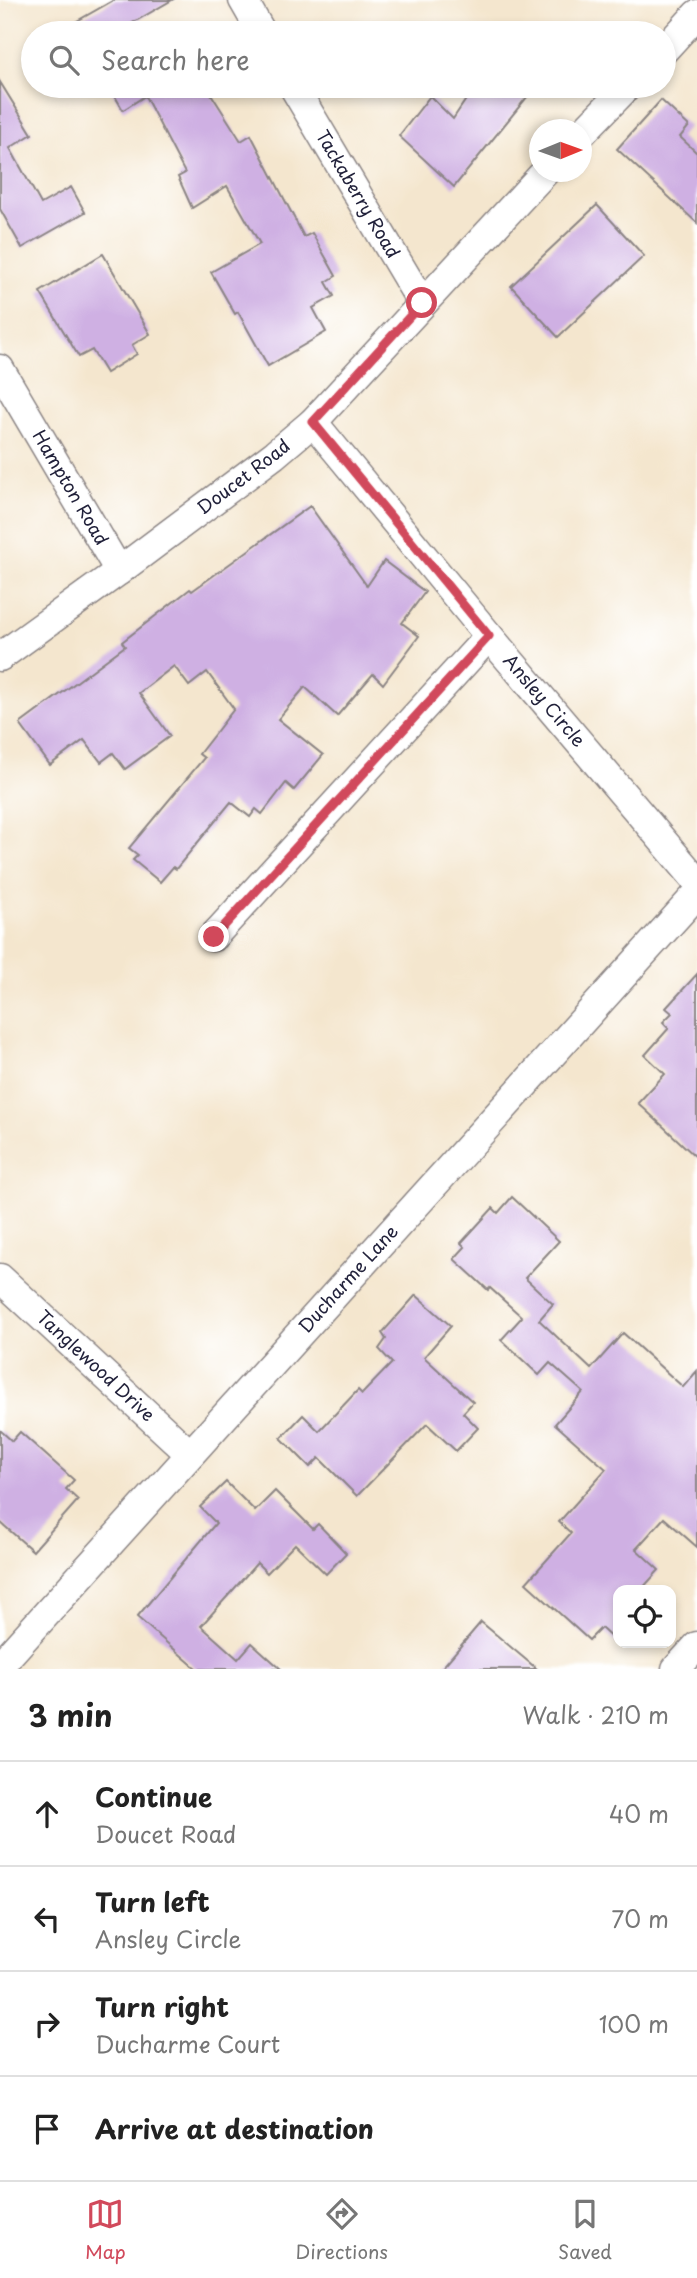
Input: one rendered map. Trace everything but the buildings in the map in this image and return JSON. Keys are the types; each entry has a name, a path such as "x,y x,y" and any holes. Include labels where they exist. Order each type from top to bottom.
{"street":[{"path":"243,0 255,21"},
{"name":"Tackaberry Road","path":"300,98 422,303"},
{"path":"592,124 616,98"},
{"name":"Doucet Road","path":"0,657 120,571 274,455 313,422 536,182"},
{"name":"Hampton Road","path":"0,369 120,571"},
{"name":"Ansley Circle","path":"313,422 489,636 697,881"},
{"path":"214,937 489,636"},
{"name":"Ducharme Lane","path":"0,1665 697,894"},
{"name":"Tanglewood Drive","path":"0,1278 190,1454"},
{"path":"676,1669 697,1646"}],"route":[{"path":"214,937 489,636 313,422 422,303"}]}
